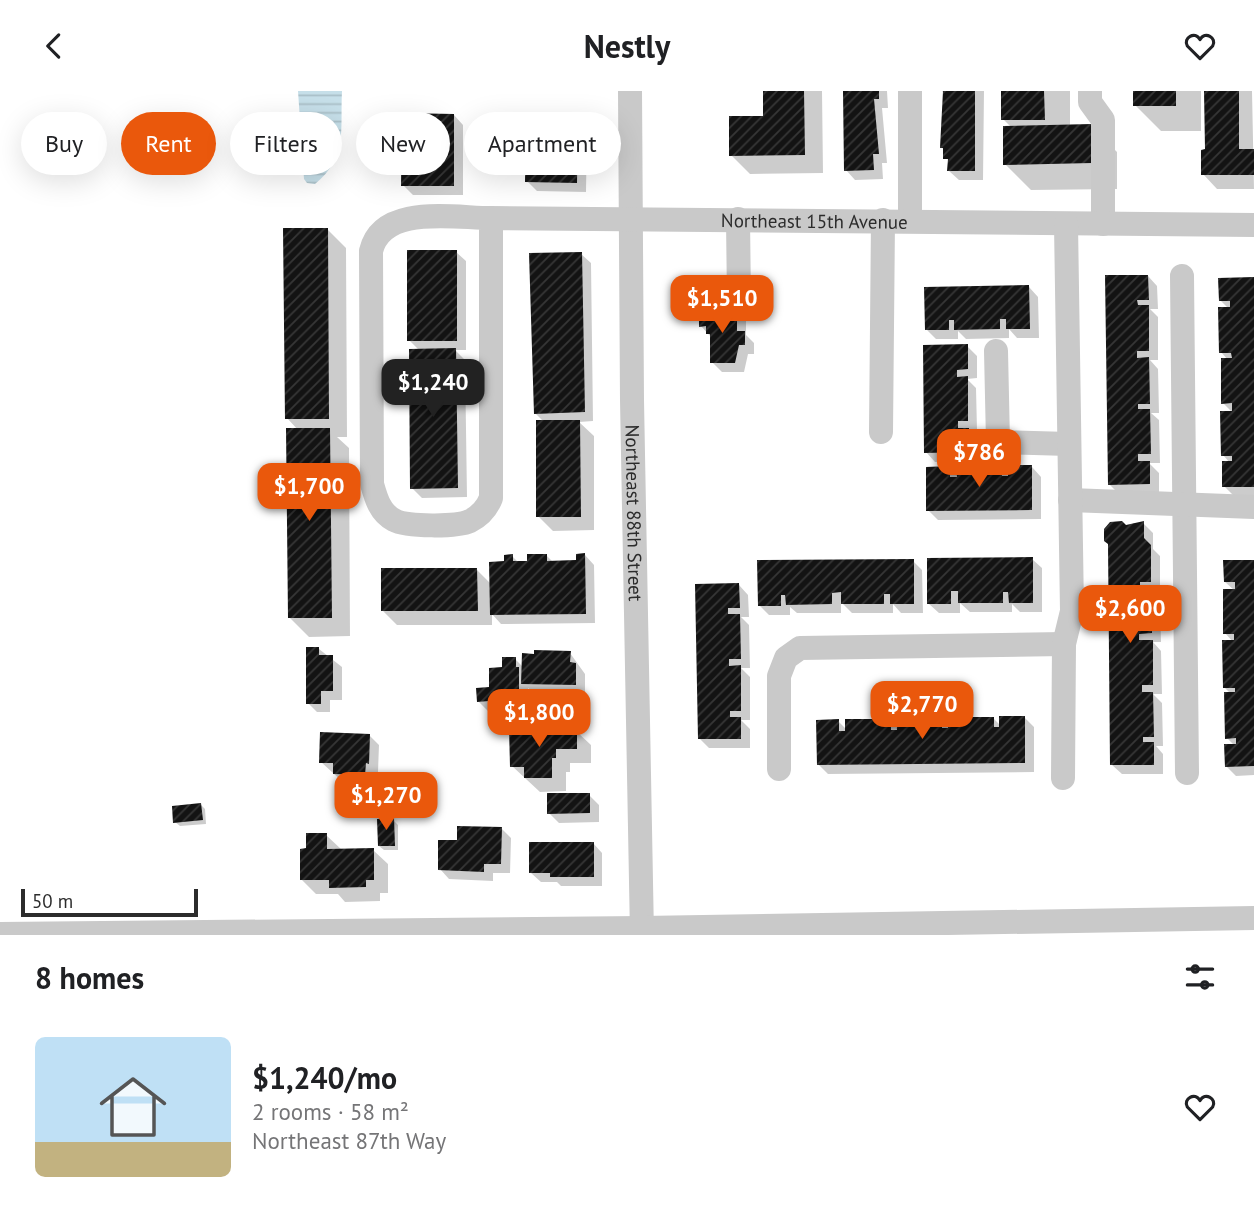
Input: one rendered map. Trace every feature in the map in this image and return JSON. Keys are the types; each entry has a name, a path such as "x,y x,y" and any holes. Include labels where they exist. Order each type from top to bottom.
{"street":[{"name":"Northeast 88th Street","path":"630,91 642,932"},
{"path":"910,91 910,221"},
{"path":"1090,91 1090,102 1103,120 1103,224"},
{"name":"Northeast 15th Avenue","path":"491,218 494,482 491,498 486,508 468,523 407,524 394,521 383,511 372,484 371,251 379,232 403,219 491,218 738,219 1254,225"},
{"path":"738,219 739,301"},
{"path":"881,432 883,221"},
{"path":"1063,778 1064,644 1072,611 1066,224"},
{"path":"1182,276 1187,773"},
{"path":"996,351 998,442 1069,444"},
{"path":"1070,500 1254,507"},
{"path":"779,769 779,676 786,658 800,648 1064,644"},
{"path":"0,933 642,932 1254,918"}],"water":[{"path":"298,91 342,91 341,112 299,112"},
{"path":"304,175 325,175 315,184 307,183"}],"building":[{"path":"763,91 804,91 805,155 729,156 729,116 763,116"},
{"path":"843,91 879,91 879,99 874,99 879,154 873,154 874,170 844,171"},
{"path":"943,91 975,91 975,171 947,171 948,159 943,159 943,148 940,148"},
{"path":"1001,91 1044,91 1045,120 1001,120"},
{"path":"1133,91 1176,91 1176,106 1133,106"},
{"path":"1204,91 1239,91 1239,149 1254,149 1254,175 1201,175 1201,150 1205,149"},
{"path":"450,114 454,114 454,186 401,186 401,175 450,175"},
{"path":"1092,124 1092,163 1003,165 1003,126"},
{"path":"525,175 577,175 577,183 525,182"},
{"path":"283,228 328,228 329,419 285,419"},
{"path":"407,250 457,250 457,341 407,341"},
{"path":"582,252 585,412 534,414 529,253"},
{"path":"1105,275 1148,275 1149,300 1137,300 1138,305 1149,305 1149,351 1137,351 1137,358 1149,357 1150,404 1138,404 1138,409 1150,409 1151,454 1138,454 1138,461 1150,461 1150,484 1108,485"},
{"path":"1254,277 1254,487 1222,487 1222,461 1232,461 1232,456 1221,456 1220,411 1232,411 1232,403 1221,404 1221,358 1232,358 1231,353 1219,353 1218,307 1230,307 1230,301 1219,301 1218,278"},
{"path":"1029,285 1030,329 1006,329 1006,319 1000,319 1000,329 954,330 954,320 949,320 949,330 925,330 924,287"},
{"path":"699,310 737,310 737,331 745,331 745,345 739,345 735,363 710,363 710,334 706,334 706,326 699,327"},
{"path":"968,344 968,369 957,370 957,377 968,376 968,421 958,421 958,428 969,428 969,452 924,453 923,345"},
{"path":"456,348 458,488 410,489 409,349"},
{"path":"536,420 580,420 581,517 536,517"},
{"path":"286,428 330,428 332,618 288,618"},
{"path":"1001,465 1002,476 1008,476 1008,465 1032,465 1032,510 926,511 926,467 950,466 950,477 957,477 956,466"},
{"path":"1122,521 1126,525 1144,521 1144,538 1151,545 1151,582 1140,582 1140,589 1151,589 1152,633 1139,634 1139,640 1153,640 1153,685 1142,685 1142,692 1153,692 1154,737 1143,737 1143,742 1154,742 1154,765 1110,765 1108,544 1104,541 1104,529 1110,522"},
{"path":"585,553 586,614 490,615 489,562 504,561 504,555 513,554 513,561 527,561 527,554 547,554 547,561 576,560 576,554"},
{"path":"1033,557 1033,603 1009,603 1008,592 1003,592 1003,603 958,603 958,591 951,591 951,604 927,604 927,558"},
{"path":"914,559 914,604 890,604 890,594 884,594 884,604 841,604 841,592 832,593 832,604 786,605 785,595 781,595 781,606 758,606 757,560"},
{"path":"1223,560 1254,560 1254,766 1225,767 1224,744 1236,744 1236,738 1225,739 1224,692 1235,692 1235,688 1223,688 1222,640 1234,640 1234,634 1223,634 1223,589 1235,589 1235,582 1224,582"},
{"path":"381,568 477,568 478,611 381,611"},
{"path":"739,583 740,608 728,608 728,614 740,614 741,659 729,659 729,666 741,665 741,711 730,711 730,717 741,717 741,739 698,739 695,584"},
{"path":"306,647 319,647 319,655 333,655 333,691 321,691 321,704 306,704"},
{"path":"534,650 571,651 570,662 576,663 576,685 521,684 522,653 534,654"},
{"path":"502,657 516,657 516,667 519,667 519,705 489,706 489,701 477,702 476,688 489,687 489,668 502,667"},
{"path":"999,716 1025,716 1025,763 817,765 816,720 839,719 839,731 845,731 845,719 891,719 891,730 897,730 896,718 942,718 942,728 948,728 948,717 994,717 994,727 999,727"},
{"path":"509,728 577,729 577,749 556,749 556,758 552,758 552,778 524,778 524,767 510,767"},
{"path":"320,732 370,734 369,764 366,763 365,775 333,774 333,763 319,763"},
{"path":"547,793 590,793 590,813 547,814"},
{"path":"392,798 392,814 378,814 378,808 372,808 372,800"},
{"path":"201,803 203,820 173,823 172,806"},
{"path":"394,818 395,846 378,846 377,819"},
{"path":"457,826 502,827 501,864 484,864 484,872 438,870 438,840 457,840"},
{"path":"306,833 327,833 327,849 374,848 374,880 366,880 366,887 329,888 329,880 300,880 300,849 306,848"},
{"path":"529,842 594,842 594,877 550,877 550,873 529,873"}]}
